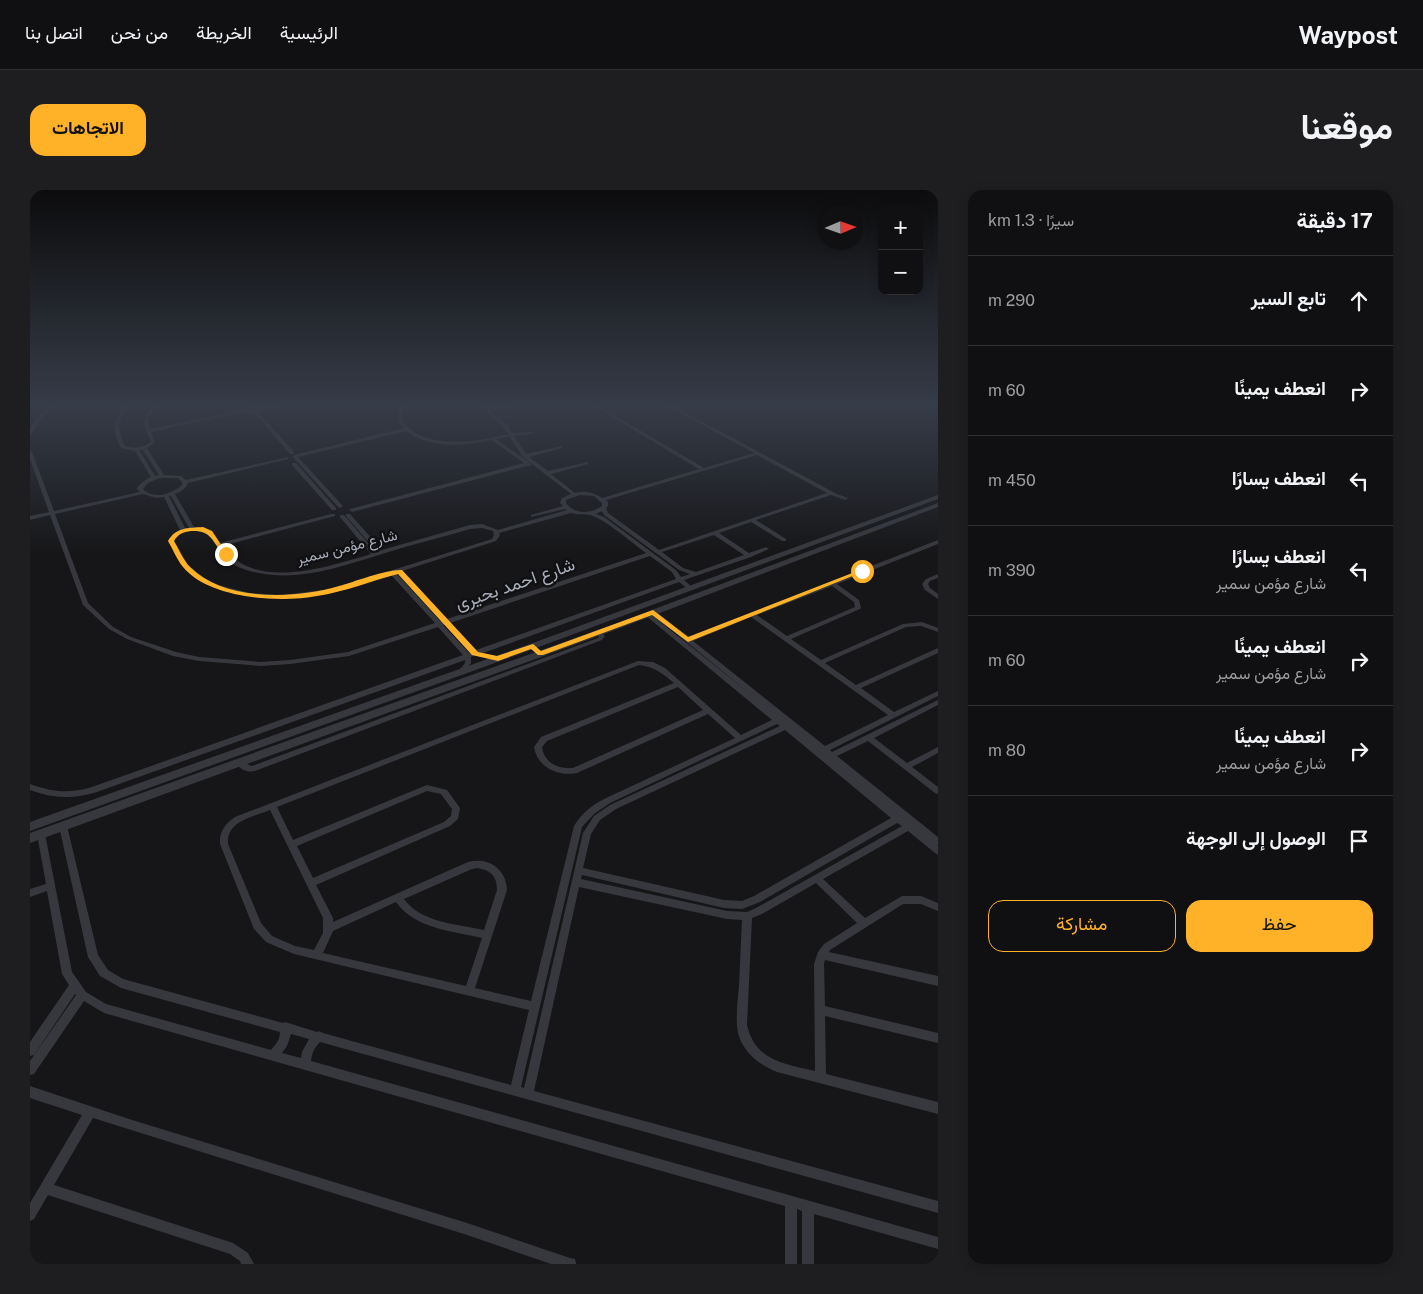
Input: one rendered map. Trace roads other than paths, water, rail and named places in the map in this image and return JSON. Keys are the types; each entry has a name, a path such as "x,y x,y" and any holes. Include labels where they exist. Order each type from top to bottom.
{"street":[{"name":"شارع احمد بحيرى","path":"31,455 85,604 119,633 175,654 231,663 290,662 355,653 650,554"},
{"path":"140,455 154,478"},
{"path":"149,455 162,476"},
{"path":"141,491 142,484 162,476 174,476 184,480 294,455"},
{"path":"518,455 548,473 572,494"},
{"path":"523,455 526,460 572,494 590,494 601,498 745,455"},
{"path":"218,544 333,512 348,512 539,455"},
{"path":"679,455 702,469"},
{"path":"765,455 831,493 845,498 840,493 766,455"},
{"path":"290,456 348,512 378,554"},
{"path":"290,456 333,512"},
{"path":"548,473 586,463"},
{"path":"30,516 141,491 152,496 166,495 182,488 184,480"},
{"path":"166,495 183,530 192,528 172,493"},
{"path":"658,552 831,493"},
{"path":"572,494 563,501 565,507 572,511 590,513 602,518 676,573 680,580 690,588"},
{"path":"30,827 240,763 311,732 460,673 938,497"},
{"path":"601,498 605,504 606,514 683,571 697,574"},
{"path":"333,512 340,506"},
{"name":"شارع مؤمن سمير","path":"494,530 565,507"},
{"path":"937,507 540,654 311,732 152,789 35,836 50,886 67,974 78,991 104,1008 938,1243"},
{"path":"590,513 604,508"},
{"name":"شارع مؤمن سمير","path":"192,528 208,530 232,560 238,564 263,572 296,573 321,570 470,527 482,526 494,530 572,511"},
{"path":"752,520 784,540"},
{"path":"858,526 868,531"},
{"name":"شارع مؤمن سمير","path":"183,530 175,535 171,541 180,559 190,572 218,587 250,595 282,597 317,594 396,572 491,542 496,538 494,530"},
{"path":"715,533 749,556"},
{"path":"688,640 938,542"},
{"path":"30,787 59,796 88,792 199,754 766,549"},
{"path":"396,572 472,655 498,659"},
{"path":"725,574 735,581"},
{"path":"938,576 928,580 925,584 927,589 938,597"},
{"path":"786,639 858,608 857,601 832,583"},
{"path":"650,613 688,640 938,842"},
{"path":"650,613 777,721 938,851"},
{"path":"752,615 894,715"},
{"path":"820,663 905,625 922,624 938,630"},
{"path":"240,763 248,769 271,762 600,639 602,636 598,632"},
{"path":"533,646 540,654"},
{"path":"855,688 938,650"},
{"path":"460,673 472,655"},
{"path":"535,1007 285,947 262,933 257,926 224,844 224,833 232,823 272,806 632,665 644,663 658,666 740,738"},
{"path":"679,684 544,739 538,747 540,756 550,768 574,770 709,710"},
{"path":"824,750 938,693"},
{"path":"831,756 938,702"},
{"path":"515,1090 578,826 581,821 601,804 777,721"},
{"path":"528,1094 587,832 597,818 607,810 785,727"},
{"path":"868,737 938,791"},
{"path":"906,767 938,750"},
{"path":"291,844 428,788 444,792 456,808 455,817 447,824 310,883"},
{"path":"272,806 326,913 329,928 326,939 317,955"},
{"path":"579,871 724,904 742,904 757,899 898,818"},
{"path":"63,826 91,950 104,973 121,983 938,1207"},
{"path":"576,882 734,916 747,916 759,912 908,827"},
{"path":"329,928 471,865 478,864 492,868 498,872 503,884 469,991"},
{"path":"816,879 864,923"},
{"path":"30,893 50,886"},
{"path":"398,897 407,910 420,918 487,935"},
{"path":"821,1078 819,964 821,955 828,947 902,900 921,900 938,907"},
{"path":"747,916 742,1025 747,1042 756,1054 768,1063 938,1108"},
{"path":"821,955 938,981"},
{"path":"30,1052 78,991"},
{"path":"30,1070 78,991"},
{"path":"820,1010 938,1038"},
{"path":"273,1055 283,1045 286,1032 285,1027"},
{"path":"306,1064 310,1046 319,1036"},
{"path":"30,1092 464,1228 570,1264"},
{"path":"30,1215 90,1112"},
{"path":"45,1188 232,1249 244,1257 248,1264"},
{"path":"790,1264 791,1201"},
{"path":"808,1206 808,1264"}]}
